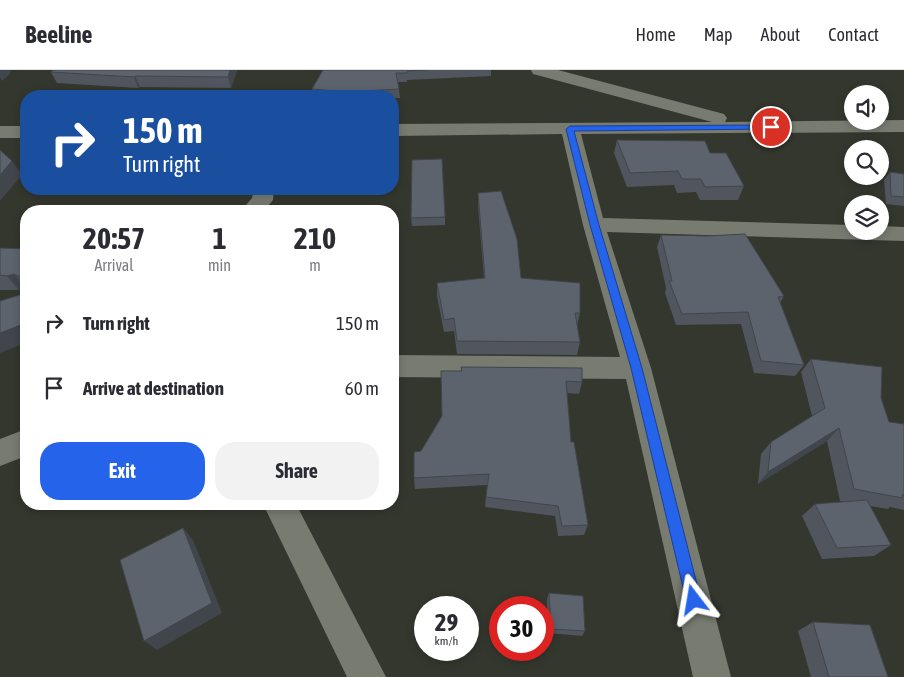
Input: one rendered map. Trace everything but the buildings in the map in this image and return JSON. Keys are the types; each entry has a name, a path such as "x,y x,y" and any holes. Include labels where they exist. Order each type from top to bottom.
{"street":[{"path":"539,70 752,127"},
{"path":"399,130 904,126"},
{"path":"570,129 594,225 637,368 712,677"},
{"path":"1,133 20,132"},
{"path":"594,225 904,234"},
{"path":"399,366 637,368"},
{"path":"0,453 20,445"},
{"path":"283,510 367,677"}],"route":[{"path":"694,600 637,368 594,225 570,129 771,127"}]}
